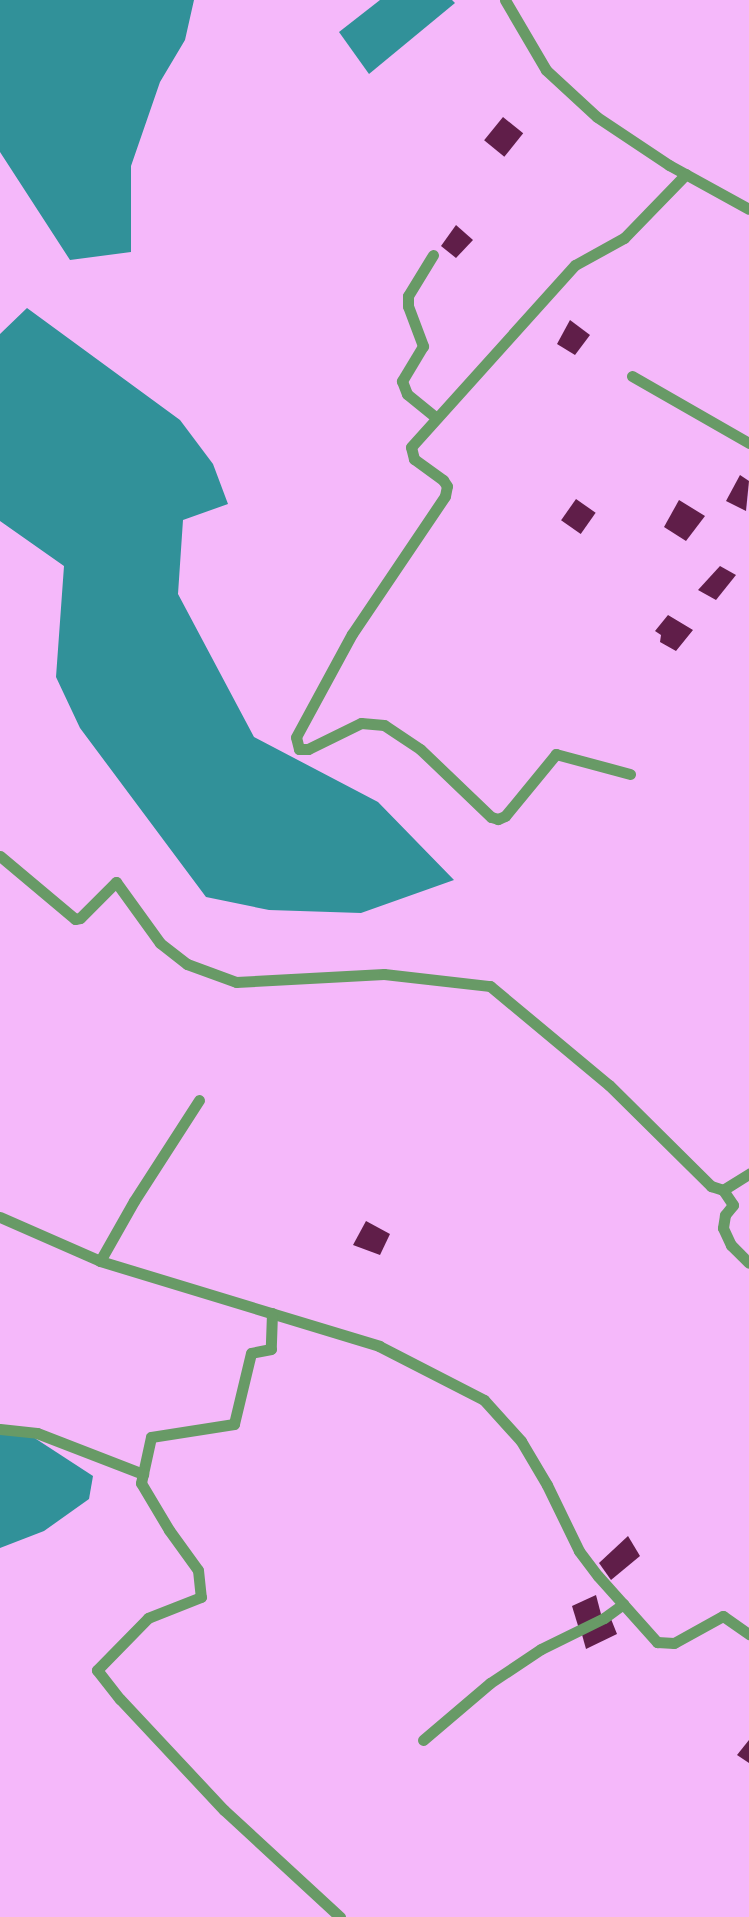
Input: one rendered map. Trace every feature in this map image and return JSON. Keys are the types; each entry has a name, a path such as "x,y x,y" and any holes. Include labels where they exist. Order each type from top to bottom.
{"street":[{"path":"505,0 546,70 596,117 686,174 749,210"},
{"path":"630,774 556,754 505,816 498,819 491,817 420,749 384,725 360,723 308,750 296,746 300,729 352,634 445,496 447,486 443,480 410,453 411,447 575,265 624,238 686,174"},
{"path":"433,255 408,296 408,306 423,346 402,381 406,394 437,418"},
{"path":"632,376 749,443"},
{"path":"0,856 76,919 80,918 116,882 160,943 187,964 236,982 384,974 490,986 610,1085 711,1186 723,1190 733,1205 726,1215 723,1228 731,1245 749,1263"},
{"path":"100,1261 134,1201 199,1100"},
{"path":"723,1190 749,1174"},
{"path":"0,1217 100,1261 379,1346 484,1400 521,1441 547,1484 579,1551 623,1604 658,1642 674,1643 723,1616 749,1634"},
{"path":"272,1313 271,1349 251,1353 234,1424 151,1437 142,1483 169,1530 198,1570 201,1597 148,1618 97,1670 120,1699 224,1810 340,1917"},
{"path":"0,1429 36,1433 143,1474"},
{"path":"423,1740 490,1683 541,1649 604,1618 623,1604"}],"shaded area":[{"path":"0,0 194,0 185,40 160,82 131,166 131,252 70,260 0,152"},
{"path":"380,0 452,0 455,3 369,74 339,32"},
{"path":"27,308 180,420 213,464 228,504 183,520 178,594 254,737 378,802 454,880 361,913 269,910 206,897 80,728 56,677 64,566 0,521 0,334"},
{"path":"0,1432 30,1435 93,1476 89,1499 44,1531 0,1548"}],"building":[{"path":"503,117 523,133 504,157 484,140"},
{"path":"456,225 473,240 456,258 441,246"},
{"path":"570,320 590,335 575,355 557,344"},
{"path":"740,475 749,481 746,511 726,501"},
{"path":"576,499 596,513 581,534 561,520"},
{"path":"679,500 705,516 686,541 664,527"},
{"path":"720,566 736,575 716,600 698,590"},
{"path":"668,615 693,630 676,651 660,642 661,635 655,631"},
{"path":"366,1221 390,1234 380,1255 353,1245"},
{"path":"628,1536 640,1556 611,1580 599,1563"},
{"path":"596,1595 602,1618 579,1629 572,1606"},
{"path":"611,1619 617,1634 586,1649 581,1631"},
{"path":"749,1740 749,1763 737,1755"}]}
